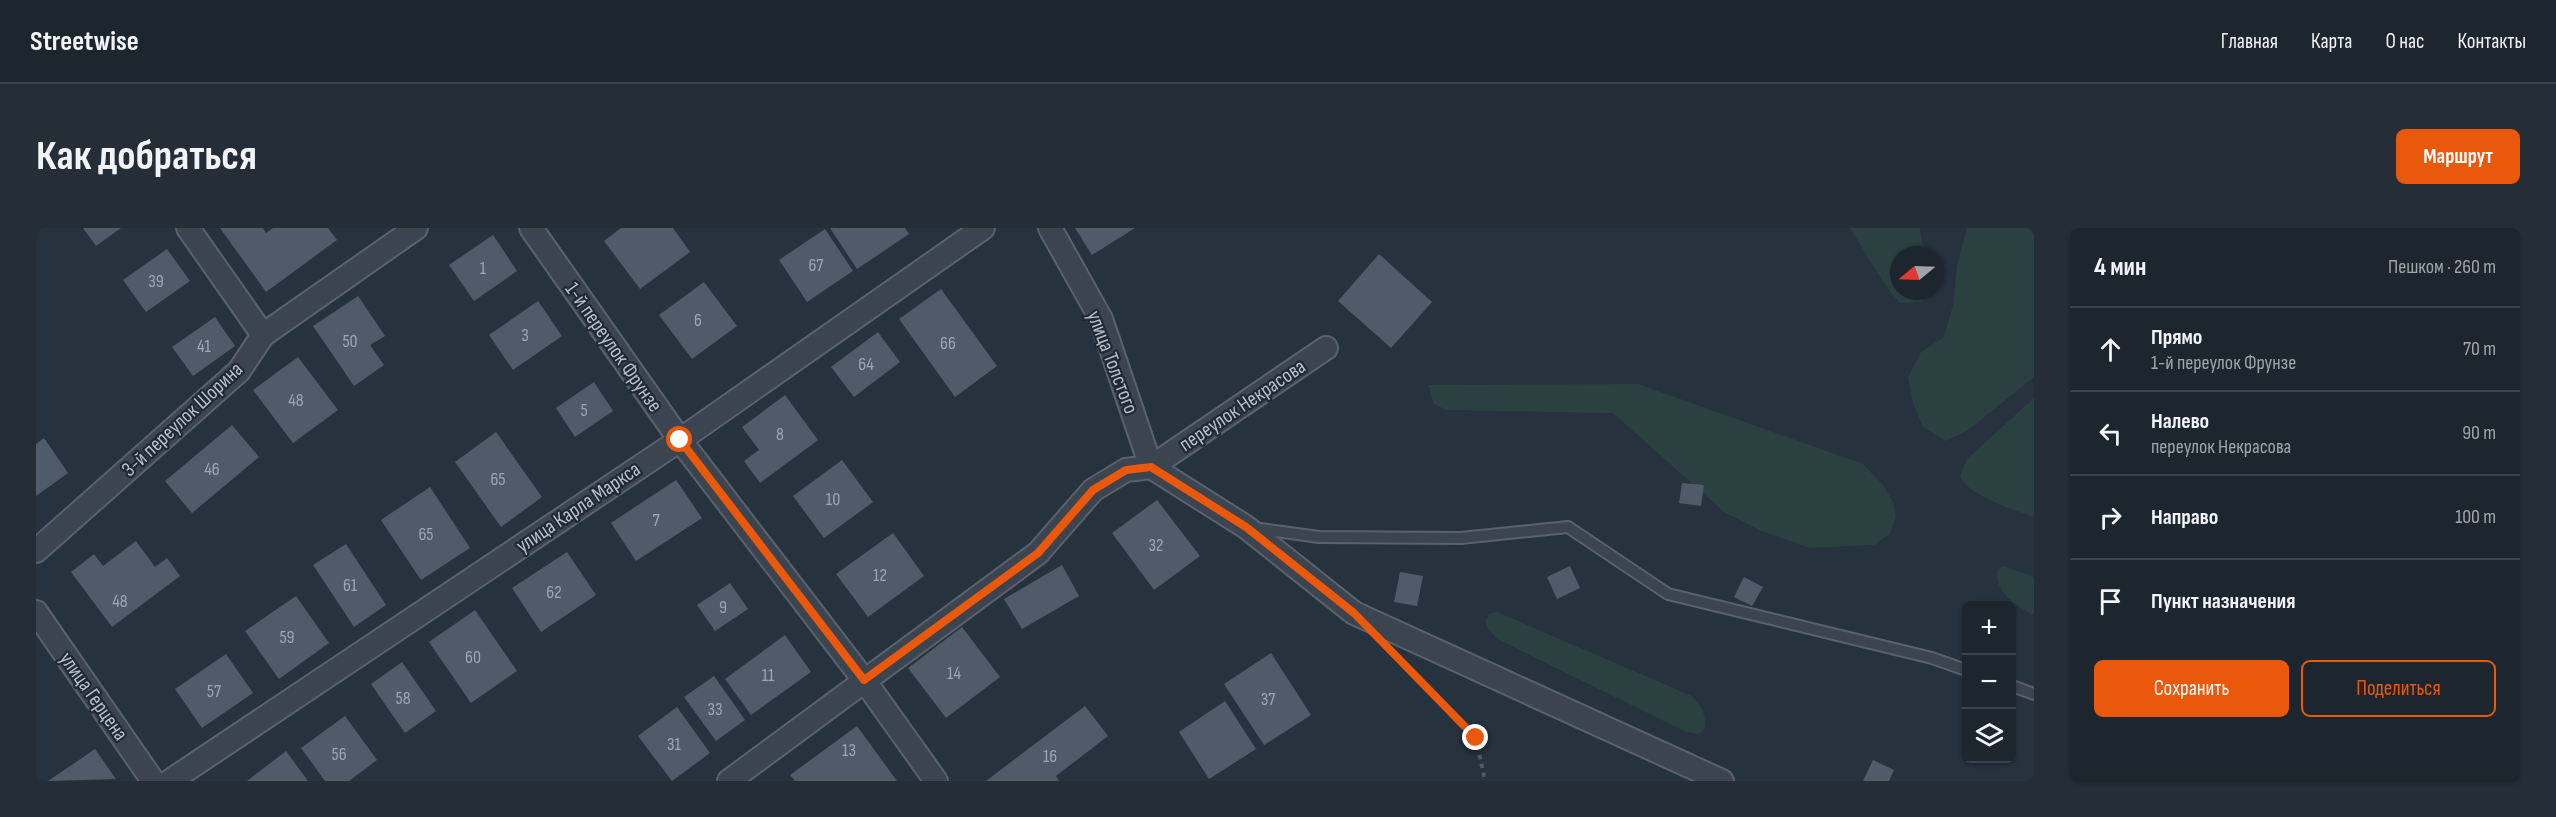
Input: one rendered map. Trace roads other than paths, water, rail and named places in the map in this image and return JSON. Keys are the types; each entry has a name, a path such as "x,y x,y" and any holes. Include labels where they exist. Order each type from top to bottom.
{"street":[{"path":"188,228 263,335"},
{"name":"3-й переулок Шорина","path":"36,551 239,371 263,335 416,228"},
{"name":"1-й переулок Фрунзе","path":"531,228 680,440 864,680 936,781"},
{"name":"улица Карла Маркса","path":"170,781 680,440 983,228"},
{"name":"улица Толстого","path":"1050,228 1101,319 1151,467"},
{"name":"переулок Некрасова","path":"729,781 1038,553 1093,490 1126,470 1151,467 1326,348"},
{"path":"1151,467 1246,527 1354,613 1722,781"},
{"name":"улица Герцена","path":"36,612 153,781"}],"lane":[{"path":"1246,527 1319,537 1449,538 1568,527 1668,594 1932,658 1962,669"},
{"path":"2016,687 2034,694"}]}
